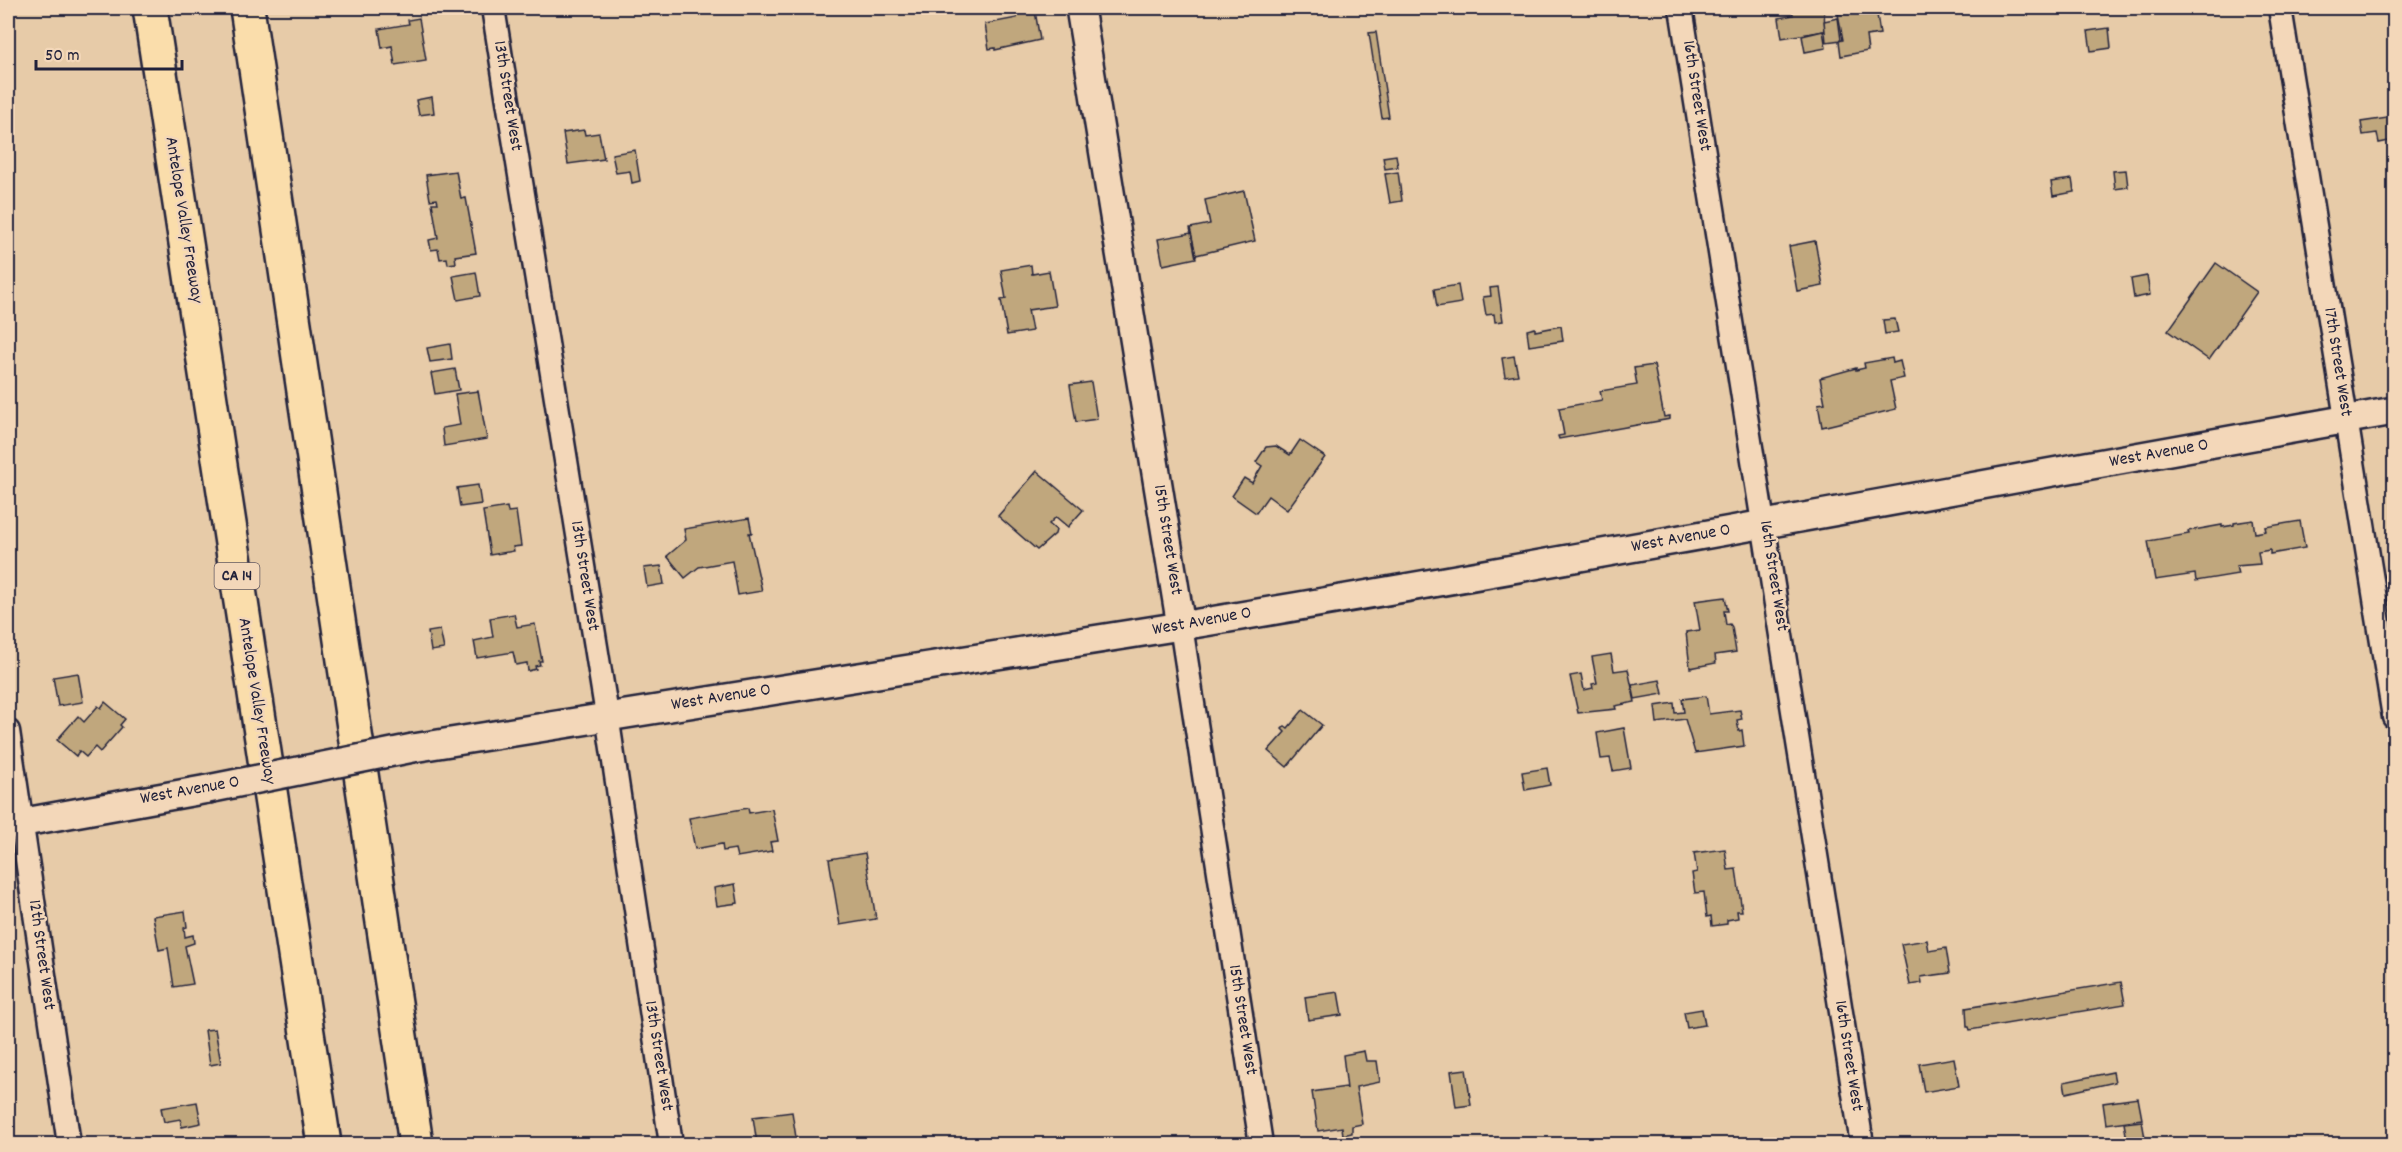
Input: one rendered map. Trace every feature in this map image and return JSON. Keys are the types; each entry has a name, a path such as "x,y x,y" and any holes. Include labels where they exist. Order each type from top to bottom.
{"highway":[{"name":"Antelope Valley Freeway","path":"150,8 324,1144"},
{"path":"247,8 416,1144"}],"street":[{"name":"13th Street West","path":"493,8 607,715 671,1144"},
{"name":"15th Street West","path":"1080,8 1181,626 1261,1144"},
{"name":"16th Street West","path":"1682,8 1862,1144"},
{"name":"17th Street West","path":"2280,8 2394,717"},
{"name":"West Avenue O","path":"15,823 208,789 413,748 607,715 1181,626 1765,525 2394,411"},
{"name":"12th Street West","path":"8,731 15,823 69,1144"}],"building":[{"path":"1792,8 1824,8 1825,31 1782,38 1779,18 1793,15"},
{"path":"1849,8 1876,8 1880,34 1866,36 1868,51 1841,56 1839,41 1843,40 1838,14 1849,12"},
{"path":"1035,11 1040,40 995,50 995,48 989,49 985,24 1017,18 1016,14"},
{"path":"419,18 426,60 395,65 392,46 382,48 379,29 409,24 408,20"},
{"path":"1838,18 1841,40 1826,42 1824,21"},
{"path":"2109,28 2111,48 2091,51 2088,31"},
{"path":"1823,31 1826,48 1805,52 1802,36"},
{"path":"1376,32 1389,117 1382,118 1369,33"},
{"path":"10,51 13,69 8,70 8,52"},
{"path":"432,97 434,113 419,115 416,100"},
{"path":"2394,117 2394,140 2379,143 2377,133 2363,135 2361,122"},
{"path":"584,130 585,135 599,133 604,159 568,164 563,133"},
{"path":"635,150 640,181 632,183 630,171 616,173 612,154"},
{"path":"1396,155 1398,167 1385,169 1383,157"},
{"path":"2126,170 2128,187 2115,189 2113,171"},
{"path":"456,171 461,199 466,198 476,253 455,256 456,263 448,264 447,258 440,259 438,249 431,250 429,240 438,238 432,203 438,203 437,199 430,200 426,175"},
{"path":"1398,172 1402,201 1390,203 1385,174"},
{"path":"2072,179 2074,192 2053,196 2051,182"},
{"path":"1244,191 1255,241 1196,255 1190,228 1210,224 1205,200"},
{"path":"1191,233 1196,258 1163,265 1158,239"},
{"path":"1815,241 1823,286 1797,291 1789,246"},
{"path":"2216,263 2257,292 2209,360 2168,331"},
{"path":"1031,265 1032,274 1049,271 1055,306 1028,310 1032,331 1007,335 1001,300 1006,299 1001,270"},
{"path":"476,272 480,296 458,300 453,276"},
{"path":"2147,276 2150,295 2134,298 2131,279"},
{"path":"1458,285 1461,303 1437,307 1434,289"},
{"path":"1498,287 1503,321 1495,322 1494,314 1486,315 1483,297 1491,296 1490,288"},
{"path":"1895,319 1898,332 1885,334 1883,320"},
{"path":"1561,326 1563,341 1529,346 1527,330 1535,328 1535,331"},
{"path":"450,344 452,359 430,362 427,348"},
{"path":"1514,356 1518,375 1505,377 1502,358"},
{"path":"1892,358 1893,363 1900,361 1904,378 1890,381 1896,409 1822,427 1818,404 1825,403 1820,378 1856,368 1856,370 1865,368 1864,363"},
{"path":"1654,365 1664,417 1670,416 1670,419 1559,439 1558,436 1564,435 1559,408 1602,400 1600,391 1637,385 1634,368"},
{"path":"455,369 459,390 435,394 431,373"},
{"path":"1091,382 1097,419 1076,422 1070,385"},
{"path":"478,391 487,439 444,446 442,428 460,425 455,394"},
{"path":"1300,440 1325,457 1287,510 1268,496 1256,513 1232,496 1244,478 1252,483 1262,466 1256,462 1266,447 1276,446 1290,455"},
{"path":"1037,471 1083,510 1068,527 1056,517 1049,524 1056,530 1055,534 1037,550 998,516"},
{"path":"478,485 481,504 460,507 457,488"},
{"path":"507,507 508,512 516,511 521,546 513,547 514,551 490,555 483,511"},
{"path":"749,518 752,533 749,533 762,591 738,595 732,561 699,567 685,578 667,556 686,540 684,529"},
{"path":"2253,520 2255,533 2266,531 2265,527 2300,521 2305,548 2270,554 2270,550 2258,552 2260,564 2236,566 2238,574 2196,581 2195,574 2155,580 2148,541 2189,534 2188,531"},
{"path":"661,566 664,584 647,587 644,568"},
{"path":"1725,597 1728,611 1724,611 1726,625 1730,624 1732,627 1736,652 1715,655 1716,663 1690,668 1686,632 1700,630 1695,601"},
{"path":"514,614 517,627 535,624 542,661 539,661 540,665 535,666 536,669 528,671 527,663 516,665 513,652 477,658 474,641 493,637 490,618"},
{"path":"440,630 444,649 431,651 428,632"},
{"path":"1611,654 1614,671 1628,669 1635,702 1615,706 1616,709 1578,713 1570,676 1581,674 1584,690 1593,688 1592,684 1597,683 1592,657"},
{"path":"78,673 83,702 58,706 53,677"},
{"path":"1660,680 1663,694 1635,699 1632,685"},
{"path":"1706,696 1709,714 1740,710 1742,719 1737,720 1739,731 1742,730 1744,746 1695,753 1685,719 1657,723 1655,706 1674,703 1675,713 1684,712 1682,699"},
{"path":"105,702 125,719 120,725 122,727 100,752 95,747 86,757 79,751 76,756 57,740 78,716 84,722 98,706 101,708"},
{"path":"1303,710 1322,725 1287,767 1268,751 1285,732 1282,729 1285,726 1288,728"},
{"path":"1624,728 1631,768 1613,771 1610,758 1601,759 1597,733"},
{"path":"1547,768 1550,785 1525,790 1522,772"},
{"path":"748,808 749,813 772,809 778,841 770,842 772,851 737,857 735,849 723,851 722,844 695,849 689,818"},
{"path":"1725,849 1728,870 1736,869 1742,911 1737,911 1738,918 1727,920 1727,924 1712,926 1711,916 1707,917 1704,892 1695,893 1692,873 1697,872 1694,853"},
{"path":"865,853 876,919 840,925 829,859"},
{"path":"735,884 738,903 717,906 714,888"},
{"path":"185,911 187,927 184,928 185,937 193,935 194,943 185,946 193,984 174,987 168,948 159,950 153,916"},
{"path":"1927,940 1929,951 1946,948 1950,973 1921,977 1922,983 1910,985 1901,944"},
{"path":"2121,982 2125,1004 1970,1030 1967,1027 1966,1008"},
{"path":"1338,992 1342,1015 1308,1020 1305,997"},
{"path":"1702,1009 1705,1025 1687,1028 1684,1012"},
{"path":"215,1029 221,1063 210,1065 205,1030"},
{"path":"1364,1051 1366,1061 1377,1061 1380,1082 1356,1087 1362,1124 1352,1126 1352,1133 1343,1135 1342,1127 1318,1131 1312,1092 1346,1087 1347,1089 1343,1055"},
{"path":"1954,1058 1959,1086 1924,1092 1919,1064"},
{"path":"1466,1069 1471,1105 1456,1107 1451,1071"},
{"path":"2113,1072 2115,1082 2066,1093 2064,1082"},
{"path":"2138,1098 2142,1119 2106,1124 2103,1103"},
{"path":"197,1102 201,1123 182,1127 180,1119 164,1122 161,1108"},
{"path":"792,1112 797,1144 757,1144 753,1117"},
{"path":"2142,1121 2145,1138 2127,1140 2124,1123"},
{"path":"2144,1139 2145,1144 2127,1144 2126,1142"}]}
